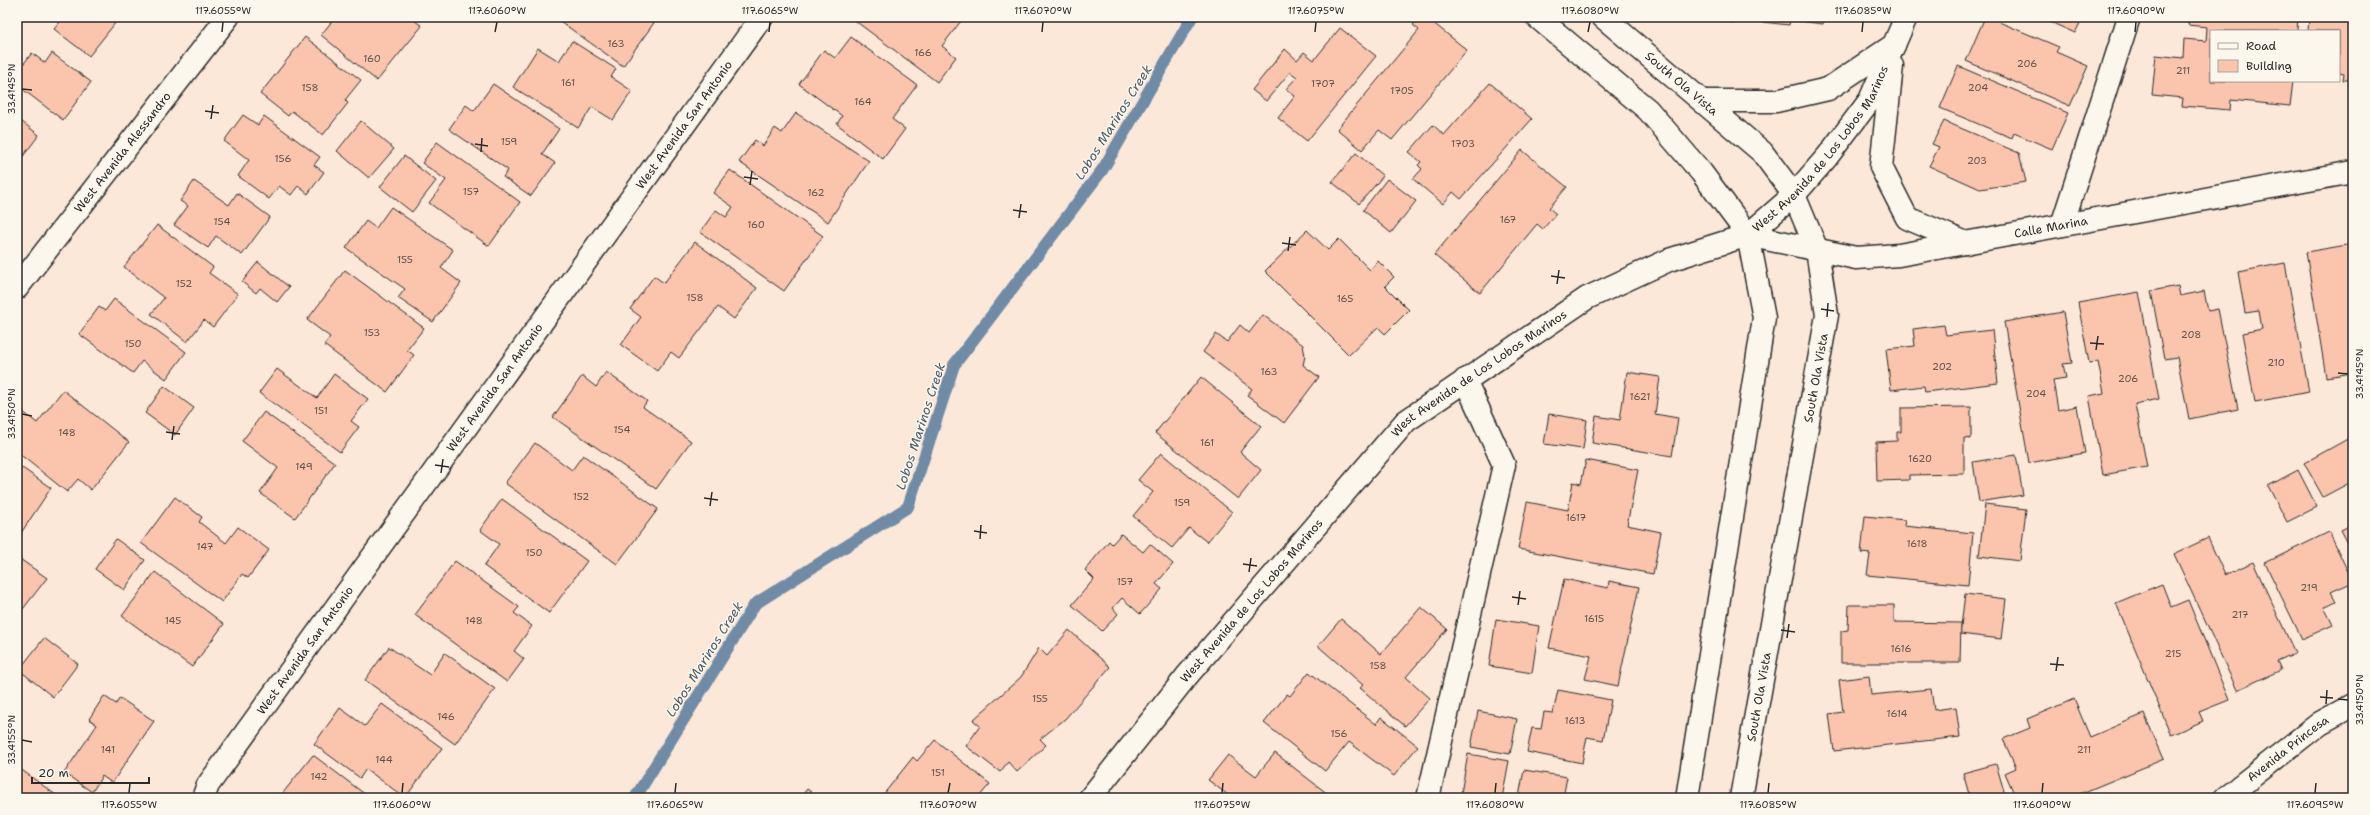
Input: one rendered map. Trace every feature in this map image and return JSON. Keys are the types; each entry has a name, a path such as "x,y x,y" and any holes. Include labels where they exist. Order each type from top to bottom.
{"street":[{"name":"West Avenida Alessandro","path":"17,288 228,17"},
{"name":"West Avenida San Antonio","path":"203,798 208,785 762,17"},
{"path":"1537,17 1648,110 1701,172 1748,235 1764,318 1687,798"},
{"name":"South Ola Vista","path":"1603,17 1762,152 1794,195 1817,250 1827,316 1741,798"},
{"name":"West Avenida de Los Lobos Marinos","path":"1090,798 1186,677 1406,421 1588,298 1669,260 1748,235 1794,195 1827,157 1870,100 1906,17"},
{"path":"2062,225 2129,17"},
{"path":"1703,101 1776,101 1828,89 1894,45"},
{"path":"1894,45 1881,167 1907,218 1966,243"},
{"name":"Calle Marina","path":"1748,235 1856,258 1899,255 2353,172"},
{"path":"1428,798 1504,465 1465,380"},
{"name":"Avenida Princesa","path":"2225,798 2320,723 2353,705"}],"building":[{"path":"54,17 120,17 89,56 54,29 60,22"},
{"path":"327,17 410,17 422,26 377,81 321,35 332,21"},
{"path":"554,17 651,17 656,20 623,66"},
{"path":"850,17 964,17 942,46 956,57 937,82"},
{"path":"1420,17 1426,17 1467,50 1392,140 1379,130 1362,150 1337,129 1419,30 1413,25"},
{"path":"1697,17 1824,17 1823,24 1790,20 1789,25 1736,19 1735,23"},
{"path":"1985,17 2001,17 1999,22 2059,47 2056,52 2088,66 2070,106 1966,61"},
{"path":"2039,17 2083,17 2075,33"},
{"path":"2189,17 2298,17 2297,30 2210,30 2210,82 2293,82 2290,106 2231,100 2230,110 2182,106 2183,98 2152,95 2156,55 2183,58 2184,39 2206,41 2207,27 2188,25"},
{"path":"2309,17 2353,17 2353,80 2343,80 2344,73 2340,72 2340,30 2308,30"},
{"path":"1340,28 1376,56 1307,141 1278,118 1295,96 1286,89 1297,77 1290,72 1266,101 1252,90 1285,49 1297,60 1304,52 1314,60"},
{"path":"305,37 361,80 345,100 348,103 323,135 292,111 288,116 260,94"},
{"path":"851,37 917,85 892,119 905,129 883,159 837,124 842,116 799,84 824,50 835,58"},
{"path":"572,41 616,69 611,77 632,91 613,120 592,107 578,128 513,87 538,48 559,61"},
{"path":"32,53 45,63 52,53 91,82 63,120 17,85 17,72"},
{"path":"1958,66 2068,113 2052,149 2014,133 2012,138 1940,108"},
{"path":"1490,83 1532,119 1461,199 1453,192 1443,204 1413,179 1422,169 1418,165 1421,162 1409,152 1433,125 1444,135"},
{"path":"493,84 559,129 542,154 555,163 531,196 503,177 508,170 449,129 466,105 474,111"},
{"path":"796,113 869,161 828,222 739,162 755,140 763,146 775,128 782,133"},
{"path":"243,115 258,125 264,116 320,157 314,165 324,172 308,194 298,186 291,195 279,186 269,199 238,176 249,160 224,141"},
{"path":"17,118 39,135 21,159 17,156"},
{"path":"361,121 394,149 369,178 337,151"},
{"path":"1944,121 2019,153 2026,182 1980,189 1929,166 1939,147 1932,144"},
{"path":"437,142 520,202 489,246 429,203 446,180 422,163"},
{"path":"1522,150 1567,187 1549,208 1556,214 1543,229 1537,224 1480,293 1434,255"},
{"path":"1356,153 1383,176 1359,204 1332,182"},
{"path":"404,156 436,181 412,212 380,187"},
{"path":"730,170 823,236 784,291 700,232 716,210 726,217 733,207 713,193"},
{"path":"1387,179 1416,201 1391,233 1363,210"},
{"path":"194,181 229,205 237,193 270,217 242,255 216,236 208,248 174,225 188,206 180,201"},
{"path":"391,207 453,250 441,268 461,283 433,322 398,298 405,289 346,248 366,221 376,228"},
{"path":"157,225 213,267 209,273 238,294 213,327 204,320 187,342 151,314 164,298 124,267"},
{"path":"1307,230 1328,250 1339,239 1370,270 1378,261 1394,277 1385,286 1409,310 1385,334 1378,327 1349,355 1265,271"},
{"path":"695,242 757,288 734,319 718,307 679,358 671,352 657,371 621,345 641,317 630,309 654,276 664,283"},
{"path":"2353,244 2353,283 2350,284 2353,303 2353,373 2326,377 2306,252"},
{"path":"258,262 289,287 277,302 260,288 256,293 242,282"},
{"path":"2285,263 2309,392 2255,402 2242,333 2262,329 2259,311 2245,313 2238,272"},
{"path":"345,270 424,328 407,350 414,355 387,392 324,345 330,337 307,320"},
{"path":"2178,286 2180,296 2204,291 2208,311 2218,309 2238,409 2189,419 2177,357 2164,359 2151,291"},
{"path":"2139,292 2159,399 2135,404 2147,467 2103,475 2089,396 2104,393 2098,362 2089,363 2078,303"},
{"path":"114,299 186,352 166,379 142,361 133,373 79,334 99,307 105,311"},
{"path":"2063,312 2072,363 2063,364 2066,378 2053,380 2058,410 2077,406 2085,453 2029,463 2004,322"},
{"path":"1263,315 1303,345 1305,356 1303,365 1319,377 1284,423 1247,395 1252,389 1203,352 1216,334 1227,342 1240,325 1249,333"},
{"path":"1944,325 1946,335 1992,330 1998,383 1925,392 1924,386 1891,390 1886,349 1915,346 1913,329"},
{"path":"277,369 317,398 334,374 368,399 351,421 359,427 340,452 259,393"},
{"path":"606,372 647,401 643,407 691,441 656,489 553,417 582,376 596,387"},
{"path":"1627,372 1660,377 1655,414 1678,418 1672,456 1592,443 1596,416 1620,420"},
{"path":"1201,377 1261,426 1240,452 1261,470 1238,499 1155,433"},
{"path":"164,386 194,408 175,435 145,413"},
{"path":"63,390 129,442 91,490 78,479 67,492 17,452 17,416 22,411 37,423"},
{"path":"1971,407 1971,439 1964,438 1964,474 1909,475 1909,480 1877,481 1876,442 1897,441 1897,432 1901,432 1901,408"},
{"path":"264,412 335,463 295,518 260,493 278,468 242,441"},
{"path":"1549,414 1587,420 1583,449 1544,444"},
{"path":"2353,436 2353,481 2323,497 2304,463"},
{"path":"535,443 572,470 583,455 658,509 617,564 505,483"},
{"path":"1161,453 1232,512 1207,542 1189,528 1172,548 1133,516 1153,492 1138,480"},
{"path":"2016,455 2023,495 1979,502 1973,462"},
{"path":"1586,460 1638,470 1627,525 1661,532 1653,574 1518,549 1527,502 1568,510 1573,482 1581,484"},
{"path":"18,465 51,488 17,539 17,466"},
{"path":"2298,470 2317,507 2287,522 2268,486"},
{"path":"175,497 202,517 199,522 226,543 238,527 269,550 248,578 242,574 222,602 141,543"},
{"path":"502,499 587,561 549,613 484,566 499,544 480,530"},
{"path":"1985,504 2026,509 2020,561 1979,556"},
{"path":"1865,516 1905,520 1904,526 1973,533 1968,585 1867,575 1870,554 1861,553"},
{"path":"2353,524 2353,553 2341,530"},
{"path":"2329,532 2353,582 2331,592 2336,601 2324,607 2333,625 2302,639 2265,563"},
{"path":"1121,534 1143,552 1150,544 1173,564 1156,584 1162,589 1140,614 1122,598 1113,608 1118,614 1102,631 1072,605 1094,579 1085,570 1109,541 1112,544"},
{"path":"2208,538 2225,575 2253,562 2295,653 2277,661 2281,670 2237,690 2174,554"},
{"path":"116,539 145,560 124,590 95,569"},
{"path":"17,557 47,578 23,609 17,605"},
{"path":"455,561 519,607 514,613 532,626 514,651 524,659 507,682 415,615"},
{"path":"155,572 224,624 192,667 122,616"},
{"path":"1564,579 1608,588 1609,581 1639,587 1618,686 1585,679 1591,656 1549,648"},
{"path":"2162,584 2171,607 2188,600 2229,700 2199,712 2203,721 2171,735 2116,603"},
{"path":"1965,594 2006,599 2001,639 1960,634"},
{"path":"1849,605 1894,605 1894,622 1961,623 1960,663 1841,663 1841,631 1848,630"},
{"path":"1421,607 1447,629 1406,677 1430,698 1405,726 1360,688 1363,685 1318,646 1341,619 1381,654"},
{"path":"1496,619 1539,626 1532,673 1489,666"},
{"path":"1069,630 1110,667 1065,719 1040,739 1046,745 1017,772 1008,762 1000,772 966,746 980,726 973,720 1021,677 1039,648 1047,656"},
{"path":"44,638 78,664 53,697 19,670"},
{"path":"389,647 430,675 445,653 495,689 455,744 365,680"},
{"path":"1309,672 1376,724 1381,717 1418,746 1394,776 1349,742 1325,771 1264,723 1287,694 1290,696"},
{"path":"1869,676 1871,695 1931,689 1934,710 1956,707 1960,737 1834,751 1829,714 1843,712 1839,680"},
{"path":"1558,690 1611,700 1603,740 1587,737 1582,763 1527,752 1532,728 1541,729 1544,712 1553,713"},
{"path":"104,696 116,704 120,698 154,721 112,783 102,776 92,792 64,773 97,725 89,719"},
{"path":"2074,699 2090,737 2144,714 2164,759 2070,798 2016,798 2005,773 2016,768 2003,739 2030,728 2027,719"},
{"path":"382,704 442,748 405,798 366,769 360,778 314,744 340,708 365,726"},
{"path":"1478,711 1517,719 1510,754 1471,747"},
{"path":"935,740 990,784 978,798 887,798 883,795 913,757 917,761"},
{"path":"1275,753 1333,798 1232,798 1208,780 1228,755 1256,776"},
{"path":"1468,754 1509,761 1502,798 1487,798 1461,793"},
{"path":"313,755 370,798 279,798"},
{"path":"1996,764 2006,798 1970,798 1963,773"},
{"path":"19,768 60,798 17,798"},
{"path":"1524,770 1567,777 1563,798 1519,796"},
{"path":"807,789 819,798 800,798"}],"waterway":[{"name":"Lobos Marinos Creek","path":"635,798 755,604 908,507 954,365 1103,169 1192,17"}]}
